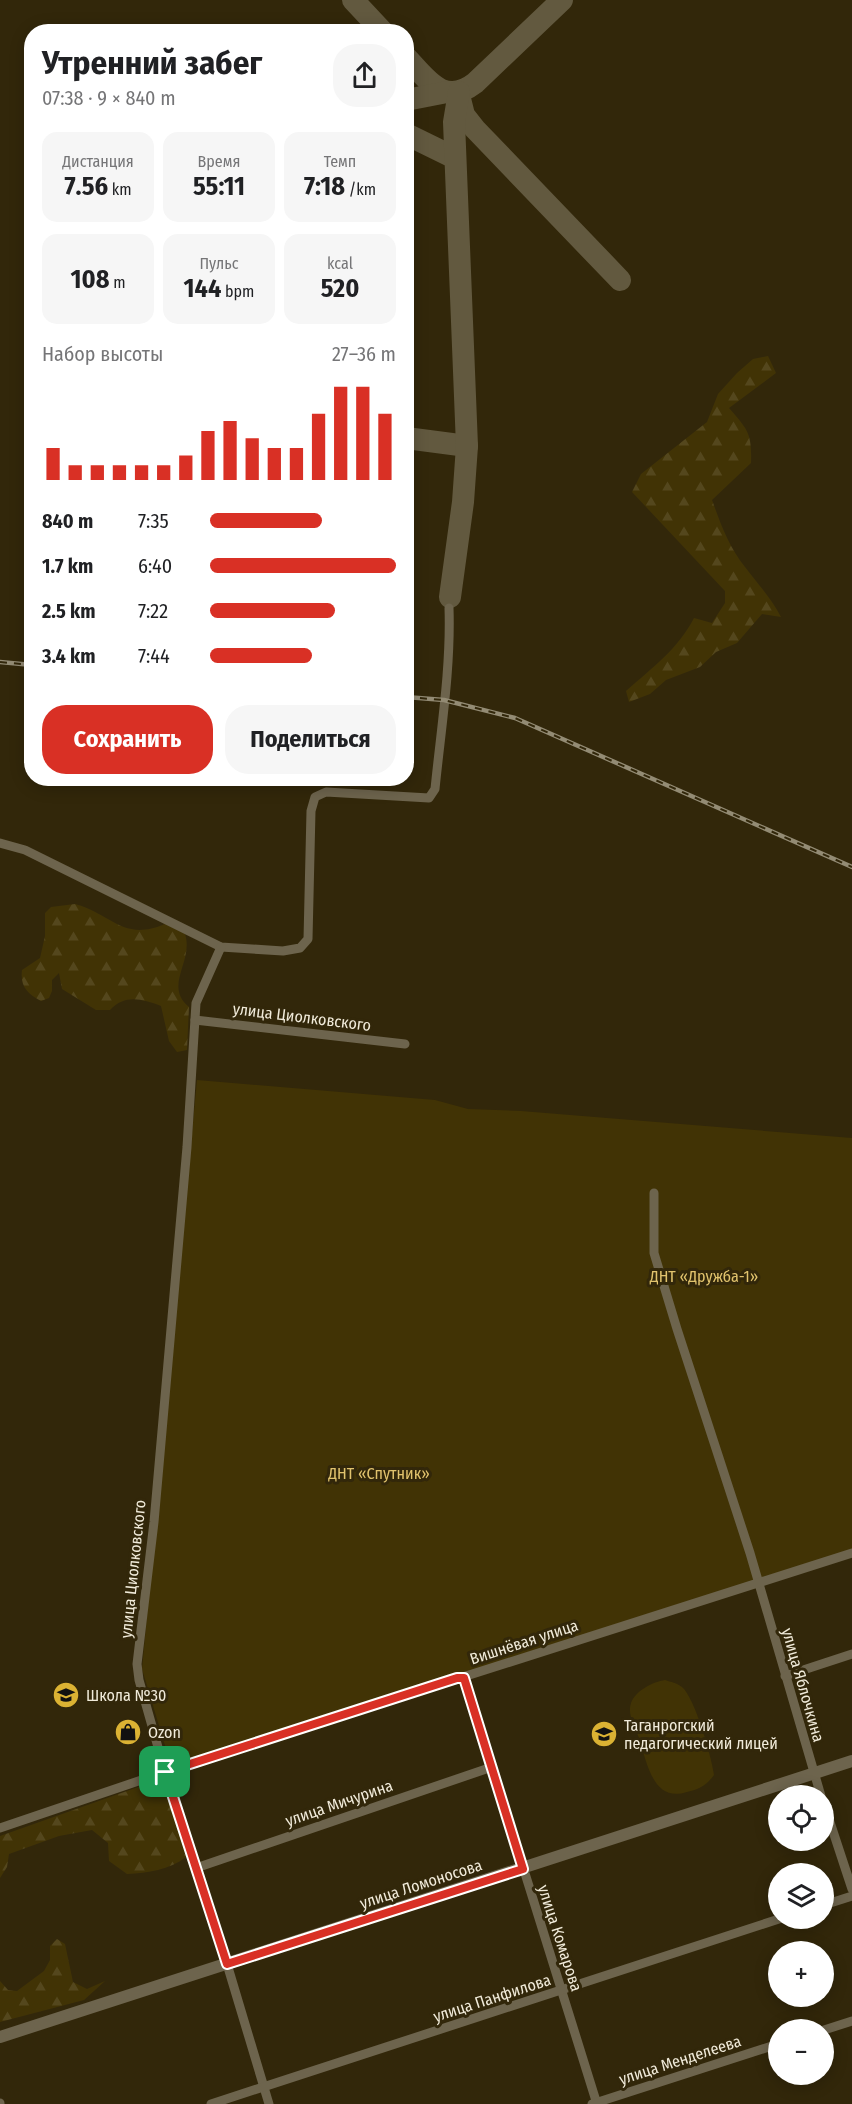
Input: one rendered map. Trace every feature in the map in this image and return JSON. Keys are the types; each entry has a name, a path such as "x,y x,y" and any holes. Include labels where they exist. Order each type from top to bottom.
{"street":[{"path":"0,843 25,850 221,947 283,951 300,948 308,939 311,811 315,797 326,792 429,798 435,789 444,706 450,626 449,608"},
{"name":"улица Циолковского","path":"221,947 196,1003 187,1147 154,1522 137,1664 139,1680 165,1772 269,2104"},
{"name":"улица Циолковского","path":"195,1020 405,1044"},
{"name":"улица Яблочкина","path":"654,1193 654,1253 759,1583 817,1785"},
{"name":"Вишнёвая улица","path":"0,1828 165,1772 852,1553"},
{"path":"785,1676 852,1654"},
{"name":"улица Комарова","path":"464,1678 595,2103"},
{"name":"улица Ломоносова","path":"0,2037 852,1761"},
{"name":"улица Мичурина","path":"196,1868 492,1767"},
{"path":"834,1834 852,1889"},
{"path":"834,1902 852,1896"},
{"name":"улица Панфилова","path":"211,2104 768,1923"},
{"path":"834,2027 852,2021"},
{"name":"улица Менделеева","path":"595,2103 768,2047"}],"green space":[{"path":"768,356 776,373 729,408 748,432 751,463 712,500 734,552 769,597 781,617 762,614 737,643 716,652 700,667 666,680 650,694 629,702 626,691 672,649 694,618 712,623 725,603 725,591 632,492 641,474 707,422 718,394 737,373 753,359"},
{"path":"75,904 128,928 151,929 165,924 185,934 186,954 179,990 182,999 189,1007 187,1050 177,1052 169,1041 161,1006 134,999 122,1002 110,1010 96,1010 62,989 59,973 52,980 52,991 49,998 41,1001 26,989 22,981 22,970 40,958 45,936 45,913 51,907"},
{"name":"ДНТ «Спутник»","path":"197,1080 435,1100 468,1109 521,1111 852,1138 852,1550 172,1769 142,1669"},
{"path":"665,1680 682,1687 687,1693 697,1715 714,1775 699,1788 676,1794 666,1792 653,1778 630,1712 631,1703 637,1694 650,1685"},
{"path":"158,1780 169,1787 184,1832 186,1857 158,1870 127,1874 109,1861 108,1843 92,1830 59,1836 9,1854 7,1867 0,1878 0,1836"},
{"path":"57,1939 65,1944 73,1982 87,1989 105,1981 84,2000 0,2022 0,1981 8,1990 17,1991 44,1971 50,1960 50,1946"}],"taxiway":[{"path":"353,0 376,24"},
{"path":"414,65 429,81 445,91 464,90 475,83 562,0"},
{"path":"414,98 447,92"},
{"path":"450,597 463,502 467,446 454,122 459,92"},
{"path":"459,95 464,115 475,129 620,280"},
{"path":"414,138 455,158"},
{"path":"414,439 467,446"}],"railway":[{"path":"0,662 24,664"},
{"path":"414,698 444,700 515,718 852,867"}],"place":[{"name":"Школа №30","path":"66,1695"},
{"name":"Ozon","path":"128,1732"},
{"name":"Таганрогский педагогический лицей","path":"604,1734"}],"route":[{"path":"457,1678 464,1678 523,1869 227,1964 165,1772 457,1678"}],"park label":[{"name":"ДНТ «Дружба-1»","path":"704,1276"}]}
